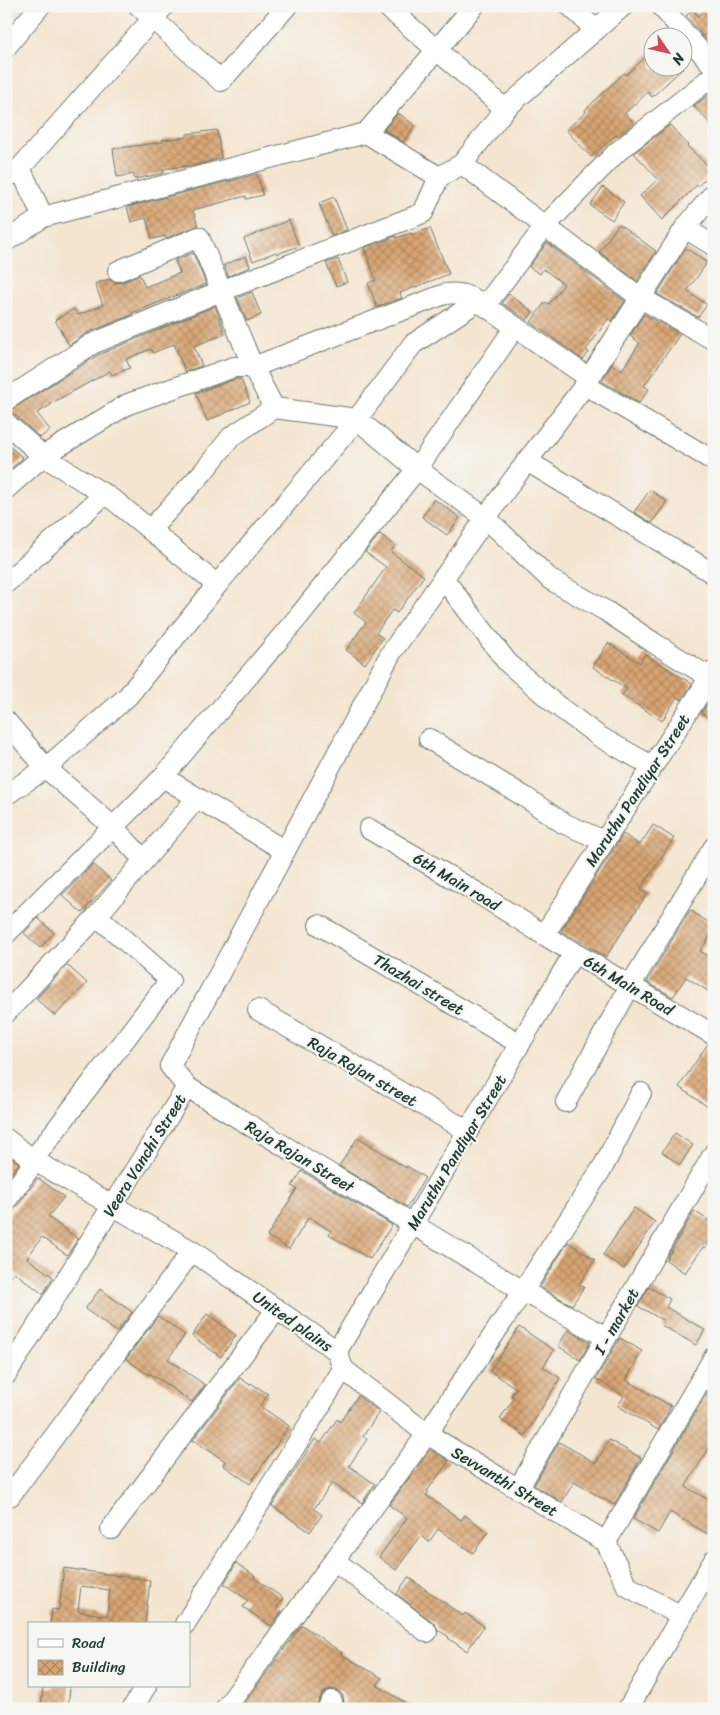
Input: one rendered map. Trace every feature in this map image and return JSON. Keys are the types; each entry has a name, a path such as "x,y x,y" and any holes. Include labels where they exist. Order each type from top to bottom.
{"street":[{"path":"6,48 40,6"},
{"path":"43,217 13,173 152,10 221,81 287,6"},
{"path":"386,6 504,109"},
{"path":"6,241 43,217 366,133 474,6"},
{"path":"570,6 596,30"},
{"path":"6,400 92,344 423,213 439,177 462,164 504,109 623,6"},
{"path":"660,6 714,67"},
{"path":"6,794 46,768 128,696 217,585 357,419 413,344 482,304 545,226 617,152 714,75"},
{"path":"366,133 439,177"},
{"path":"462,164 642,298 714,340"},
{"path":"163,777 285,852 391,653 527,461 587,382 685,228 714,193"},
{"path":"685,228 714,246"},
{"path":"118,271 199,236 253,367 274,408"},
{"path":"6,488 43,456 128,404 234,367 253,367 444,294 456,292 464,294 482,304 587,382 714,461"},
{"path":"7,931 163,777 299,616 417,469 515,327"},
{"path":"150,530 203,472 230,437 274,408 357,419 417,469 486,518 551,580 606,611 654,643 712,676"},
{"path":"6,423 43,456 115,501 217,585"},
{"path":"527,461 714,574"},
{"path":"6,583 105,494"},
{"path":"444,578 507,662 555,704 600,737 652,766"},
{"name":"Maruthu Pandiyar Street","path":"544,935 712,676"},
{"path":"6,721 46,768 113,827 144,860"},
{"path":"429,739 525,797 563,823 604,842"},
{"path":"6,1013 97,916 197,798"},
{"name":"6th Main road","path":"369,829 481,895 544,935"},
{"path":"566,1102 630,986 714,848"},
{"name":"Veera Vanchi Street","path":"6,1375 187,1088 170,1066 285,852"},
{"path":"6,1201 45,1144 170,980 97,916"},
{"name":"Thazhai street","path":"319,925 520,1044"},
{"name":"6th Main Road","path":"544,935 714,1035"},
{"name":"Maruthu Pandiyar Street","path":"186,1622 340,1360 413,1224 574,953"},
{"name":"Raja Rajan street","path":"258,1010 468,1131"},
{"name":"Raja Rajan Street","path":"187,1088 523,1290"},
{"path":"225,1709 427,1434 604,1166 641,1092"},
{"name":"United plains","path":"6,1139 35,1161 192,1251 277,1309 427,1434"},
{"name":"I - market","path":"518,1488 714,1153"},
{"path":"7,1497 192,1251"},
{"name":"I - market","path":"523,1290 606,1337"},
{"path":"111,1529 277,1309"},
{"path":"681,1616 627,1586 606,1542 714,1357"},
{"name":"Sevvanthi Street","path":"427,1434 606,1542"},
{"path":"334,1560 427,1632"},
{"path":"628,1709 714,1560"},
{"path":"132,1709 145,1688"}],"building":[{"path":"709,6 714,6 714,49 686,16 693,10 698,16"},
{"path":"642,60 642,78 672,78 652,97 648,92 625,113 634,123 618,136 617,134 591,157 566,130 624,73 626,75"},
{"path":"711,93 714,96 714,128 694,106"},
{"path":"398,113 415,125 403,142 384,130"},
{"path":"670,125 687,146 713,171 662,220 640,196 658,179 634,153"},
{"path":"217,130 221,158 196,165 163,169 164,173 134,179 134,174 117,177 113,149 163,142 162,140 187,137 187,134"},
{"path":"257,174 263,195 246,199 246,196 193,210 198,226 166,238 165,236 152,239 146,218 131,222 127,207"},
{"path":"603,187 624,202 612,220 590,205"},
{"path":"334,197 347,230 332,236 319,203"},
{"path":"289,220 299,246 253,261 244,239"},
{"path":"619,224 656,251 637,281 599,252"},
{"path":"430,228 449,274 400,293 402,298 377,307 368,283 376,280 364,248 396,236 396,238 411,233 412,235"},
{"path":"547,243 625,301 612,321 608,319 586,350 589,352 583,360 531,322 545,302 549,304 564,284 543,269 540,274 529,267"},
{"path":"686,248 707,263 687,291 707,305 698,317 657,294"},
{"path":"193,253 206,284 87,333 69,345 55,320 74,309 78,315 103,305 95,284 109,279 116,283 122,282 140,275 145,287 180,273 175,260"},
{"path":"246,256 250,267 228,276 224,265"},
{"path":"338,259 347,282 336,286 326,263"},
{"path":"252,292 261,315 247,321 237,298"},
{"path":"509,294 533,312 527,320 502,303"},
{"path":"215,306 225,334 194,346 202,366 185,371 174,344 153,353 151,349 126,359 130,368 112,375 110,371 37,413 50,430 40,438 9,411 98,355"},
{"path":"644,314 680,334 644,386 649,389 639,403 602,381 612,364 621,371 640,343 630,336"},
{"path":"241,379 250,402 207,421 196,393"},
{"path":"6,443 23,458 6,473"},
{"path":"650,490 667,501 652,523 634,512"},
{"path":"434,499 460,518 447,535 422,517"},
{"path":"380,534 395,546 391,552 424,576 397,613 392,610 376,633 383,638 365,664 346,650 366,622 354,613 386,567 365,552"},
{"path":"608,643 640,663 645,654 692,684 681,700 677,697 662,721 622,695 627,689 593,667"},
{"path":"712,697 714,698 714,721 701,713"},
{"path":"653,825 674,838 640,890 647,894 606,957 561,931 623,834 640,845"},
{"path":"93,864 111,881 82,913 62,895"},
{"path":"690,910 714,926 714,931 700,951 714,960 714,995 686,977 673,997 647,982"},
{"path":"38,918 54,933 40,948 24,933"},
{"path":"67,965 87,983 55,1016 36,999"},
{"path":"707,1045 714,1047 714,1111 679,1087"},
{"path":"675,1133 693,1145 680,1165 662,1152"},
{"path":"358,1137 425,1178 407,1207 339,1166"},
{"path":"6,1154 19,1163 6,1180"},
{"path":"302,1171 392,1225 370,1259 329,1235 331,1231 309,1217 289,1249 267,1236 297,1189 292,1186"},
{"path":"38,1178 64,1197 48,1217 78,1239 67,1255 42,1237 27,1258 53,1277 43,1294 14,1272 6,1282 6,1213 16,1208"},
{"path":"634,1208 655,1222 624,1269 603,1255"},
{"path":"694,1211 714,1224 714,1235 685,1273 666,1260"},
{"path":"568,1242 595,1260 579,1284 584,1287 572,1305 540,1287"},
{"path":"649,1287 670,1299 666,1307 705,1330 696,1345 661,1325 664,1321 638,1306"},
{"path":"100,1289 132,1312 117,1332 85,1309"},
{"path":"207,1314 236,1335 221,1357 192,1336"},
{"path":"158,1316 185,1335 168,1359 205,1385 192,1402 126,1359"},
{"path":"519,1327 554,1350 543,1367 560,1378 525,1436 500,1419 514,1398 511,1396 516,1388 490,1371"},
{"path":"568,1330 590,1342 580,1360 558,1346"},
{"path":"620,1338 642,1351 626,1380 671,1406 658,1430 618,1406 624,1396 596,1379"},
{"path":"240,1378 268,1394 260,1406 289,1426 250,1484 223,1465 225,1461 193,1440"},
{"path":"714,1381 714,1440 686,1487 714,1503 714,1524 708,1534 670,1512 658,1533 633,1519"},
{"path":"358,1396 379,1412 363,1436 367,1439 349,1466 375,1484 362,1503 332,1483 314,1509 322,1515 310,1532 272,1506 315,1439 321,1443 337,1419 340,1422"},
{"path":"609,1440 641,1458 614,1505 574,1482 562,1502 534,1485 559,1442 596,1463"},
{"path":"430,1450 449,1461 426,1495 461,1520 465,1515 488,1532 473,1553 438,1529 429,1542 421,1536 396,1570 379,1557 407,1518 389,1505"},
{"path":"236,1563 283,1598 277,1607 282,1611 271,1626 243,1607 248,1600 224,1584"},
{"path":"64,1568 150,1580 145,1622 50,1622 52,1609 59,1610","holes":["81,1586 110,1590 107,1616 78,1611"]},
{"path":"408,1577 463,1616 465,1613 484,1626 467,1651 438,1630 434,1623 397,1594"},
{"path":"302,1625 341,1654 382,1678 377,1685 415,1709 341,1709 344,1702 343,1696 339,1691 332,1689 322,1694 315,1709 240,1709"},
{"path":"43,1688 70,1688 68,1709 41,1709"}]}
